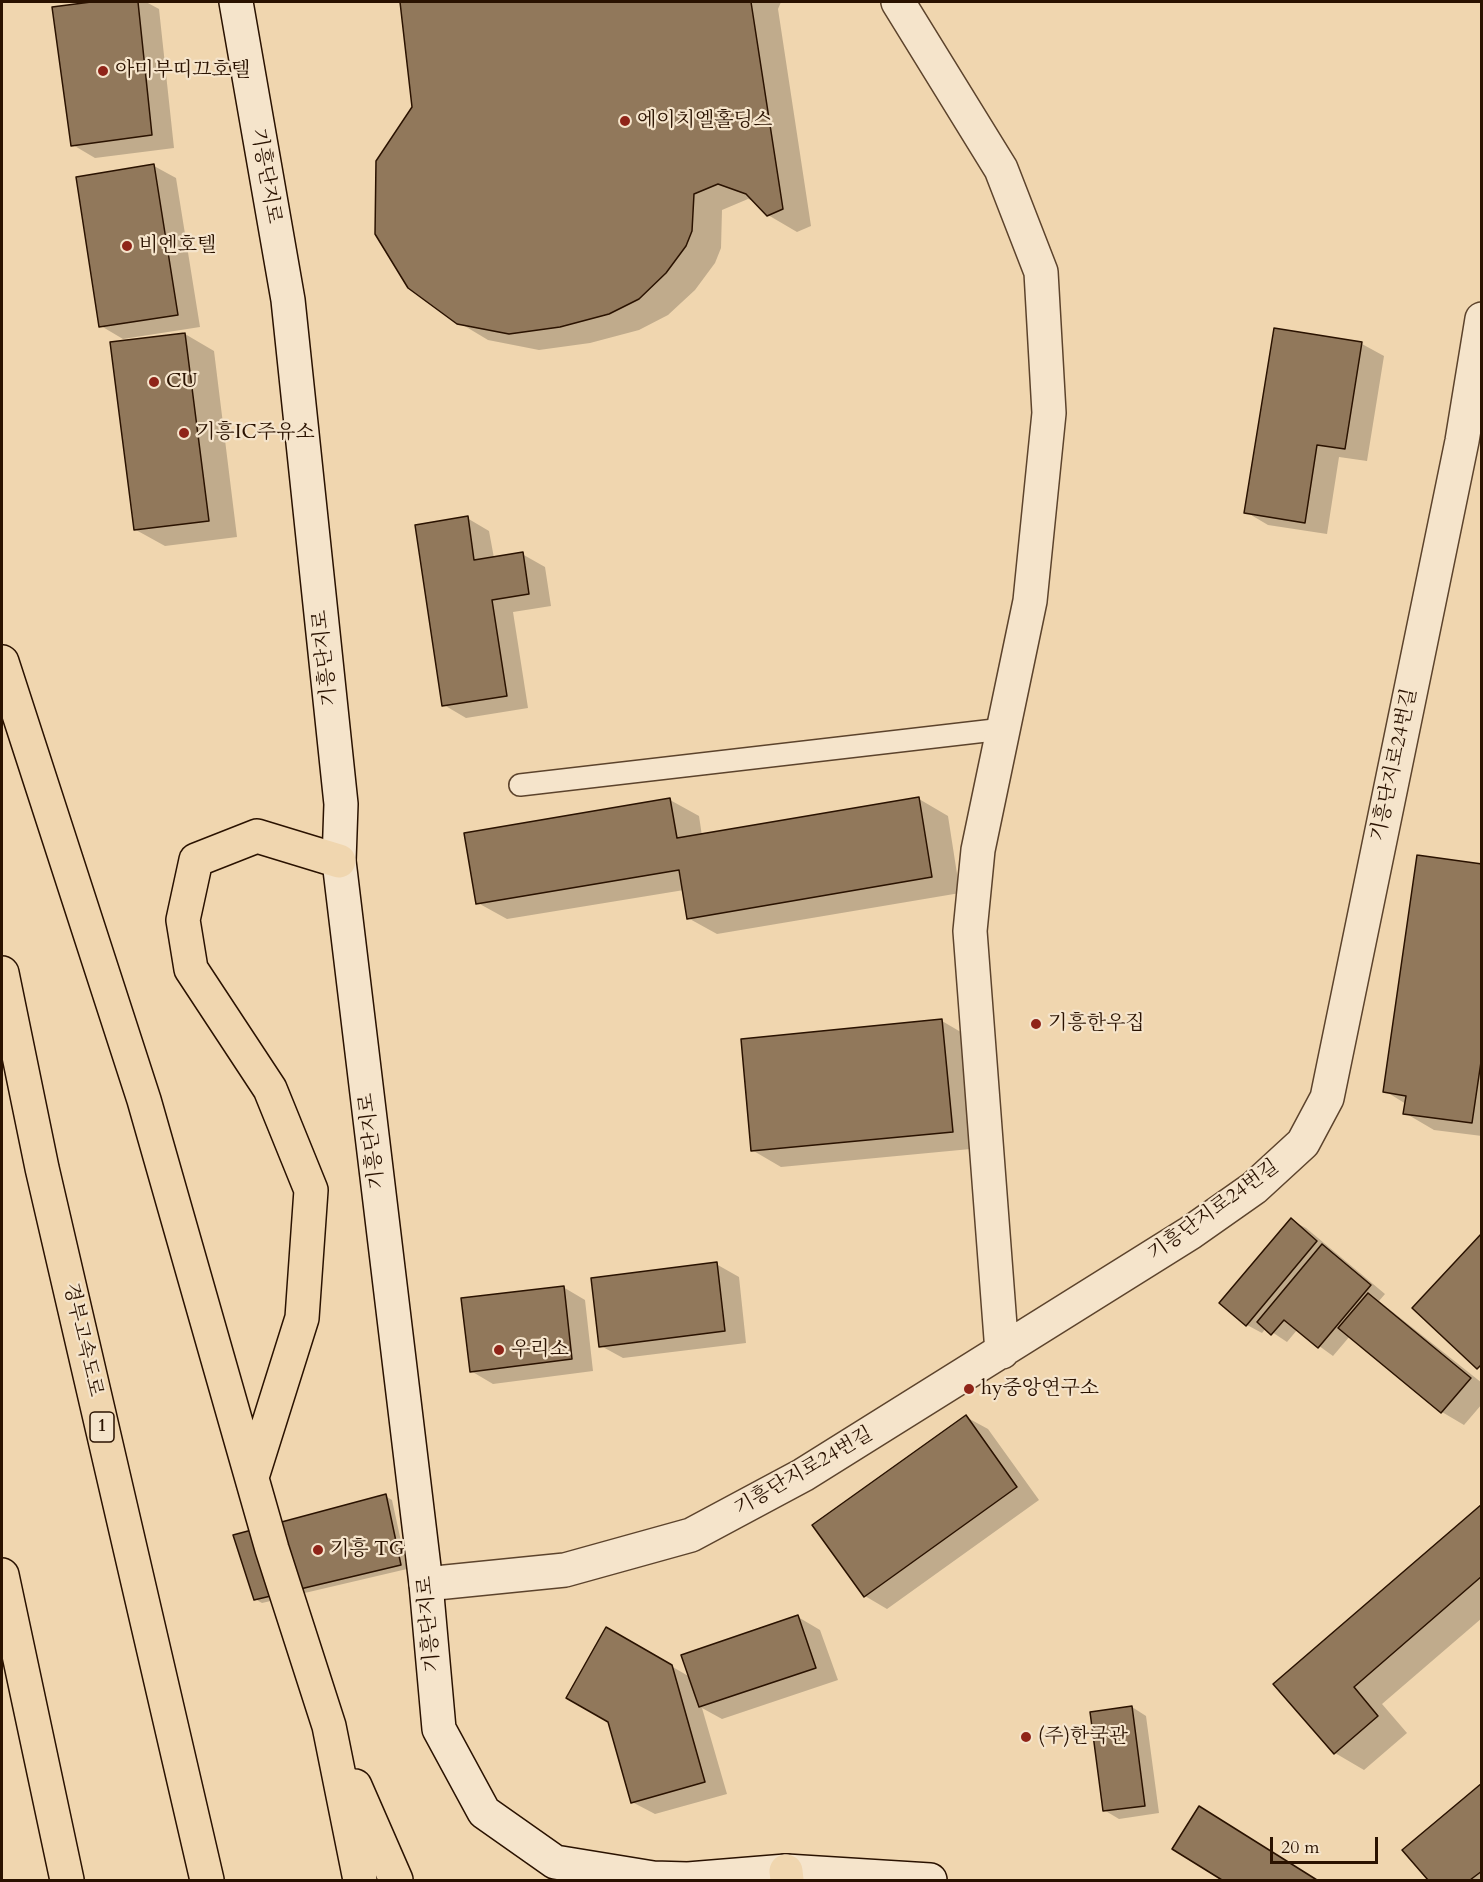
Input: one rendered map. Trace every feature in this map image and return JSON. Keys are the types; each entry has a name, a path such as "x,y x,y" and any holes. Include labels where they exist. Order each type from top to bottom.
{"highway":[{"path":"2,662 144,1100 252,1477 329,1726 360,1881"},
{"path":"252,1477 302,1318 311,1190 270,1089 191,969 183,920 196,860 257,836 339,861"},
{"name":"경부고속도로","path":"2,973 42,1168 207,1881"},
{"path":"2,1575 67,1881"},
{"path":"329,1726 396,1881"}],"street":[{"name":"기흥단지로","path":"236,2 288,300 341,804 339,861 426,1584 439,1729 484,1812 555,1863 652,1878 786,1877 930,1881"},
{"path":"898,2 1001,169 1041,272 1049,413 1030,602 978,850 970,931 1002,1352"},
{"name":"기흥단지로24번길","path":"426,1584 565,1570 691,1535 803,1475 1190,1233 1254,1188 1303,1143 1327,1098 1462,441 1482,319"}],"lane":[{"path":"520,785 1003,729"}],"building":[{"name":"아미부띠끄호텔","path":"91,2 138,2 152,135 71,146 52,7"},
{"path":"400,2 751,2 783,209 767,216 746,194 718,184 694,194 692,231 686,246 666,273 639,299 609,314 560,327 509,334 457,324 408,288 375,234 376,161 412,107"},
{"name":"비엔호텔","path":"154,164 178,315 99,327 76,177"},
{"path":"1274,328 1362,342 1345,449 1317,445 1305,523 1244,513"},
{"path":"185,333 209,521 134,530 110,342"},
{"path":"468,516 474,560 523,552 529,594 492,600 507,696 442,706 415,525"},
{"path":"919,797 932,877 687,919 679,870 476,904 464,833 670,798 677,838"},
{"path":"1417,855 1482,864 1482,1055 1472,1123 1403,1114 1406,1096 1383,1092"},
{"path":"942,1019 953,1132 751,1151 741,1039"},
{"path":"1291,1218 1317,1241 1246,1326 1219,1303"},
{"path":"1482,1233 1482,1364 1477,1369 1412,1308"},
{"path":"1322,1244 1371,1285 1318,1348 1284,1320 1271,1335 1257,1322"},
{"path":"717,1262 725,1331 599,1347 591,1278"},
{"path":"564,1286 572,1359 470,1372 461,1298"},
{"path":"1368,1293 1471,1378 1441,1413 1338,1328"},
{"path":"966,1415 1017,1487 864,1597 812,1525"},
{"name":"기흥 TG","path":"386,1494 401,1565 254,1600 233,1535"},
{"path":"1482,1504 1482,1576 1354,1687 1378,1716 1334,1754 1273,1684"},
{"path":"798,1615 816,1668 699,1707 681,1655"},
{"path":"606,1627 672,1665 705,1782 631,1803 608,1722 566,1698"},
{"path":"1132,1706 1145,1806 1103,1811 1090,1712"},
{"path":"1482,1783 1482,1871 1470,1880 1428,1880 1402,1850"},
{"path":"1199,1806 1317,1880 1222,1880 1172,1849"}],"place":[{"name":"아미부띠끄호텔","path":"103,71"},
{"name":"에이치엘홀딩스","path":"625,121"},
{"name":"비엔호텔","path":"127,246"},
{"name":"CU","path":"154,382"},
{"name":"기흥IC주유소","path":"184,433"},
{"name":"기흥한우집","path":"1036,1024"},
{"name":"우리소","path":"499,1350"},
{"name":"hy중앙연구소","path":"969,1389"},
{"name":"기흥 TG","path":"318,1550"},
{"name":"(주)한국관","path":"1026,1737"}]}
